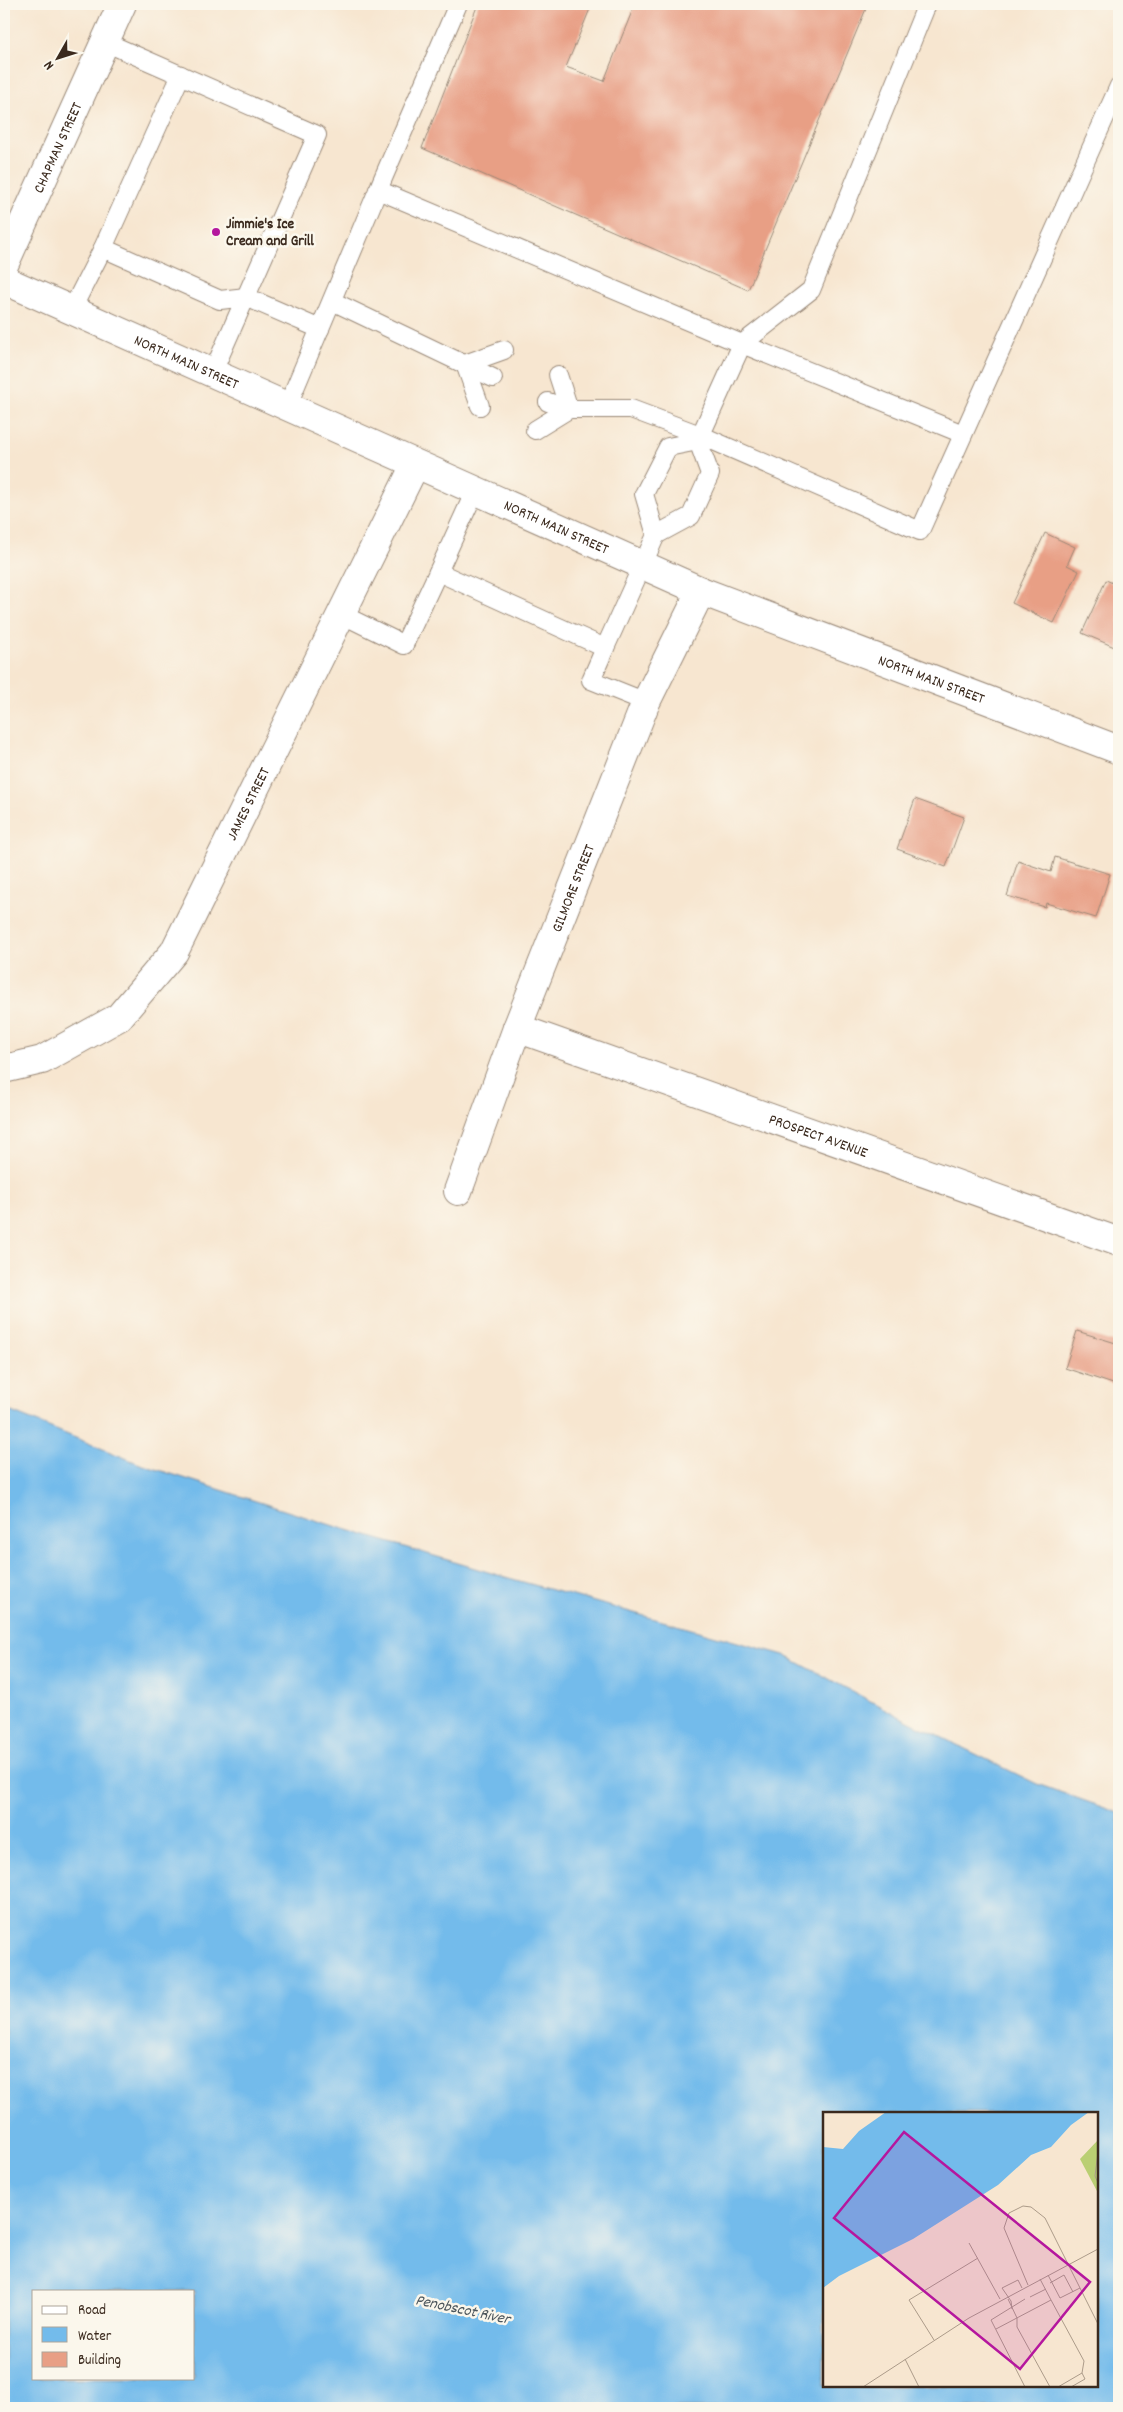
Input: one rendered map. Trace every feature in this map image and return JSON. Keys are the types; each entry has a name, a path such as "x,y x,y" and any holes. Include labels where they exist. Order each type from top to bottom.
{"street":[{"name":"CHAPMAN STREET","path":"4,265 122,4"},
{"name":"NORTH MAIN STREET","path":"4,280 414,465 701,591 1119,750"},
{"name":"JAMES STREET","path":"4,1069 42,1060 119,1017 174,952 414,465"},
{"name":"GILMORE STREET","path":"458,1191 517,1028 646,702 701,591"},
{"name":"PROSPECT AVENUE","path":"517,1028 1119,1242"}],"lane":[{"path":"287,407 458,4"},
{"path":"656,534 691,516 710,474 699,438 742,344 811,290 927,4"},
{"path":"105,42 317,135 212,374"},
{"path":"72,311 182,75"},
{"path":"548,402 569,409 631,409 920,531 1119,86"},
{"path":"378,190 742,344 963,434"},
{"path":"103,248 220,300 246,297 320,329"},
{"path":"332,301 493,378"},
{"path":"465,364 504,350"},
{"path":"465,364 480,406"},
{"path":"558,375 569,409"},
{"path":"535,430 569,409"},
{"path":"646,702 591,680 644,565 656,534 644,494 668,447 699,438"},
{"path":"341,614 404,645 475,491"},
{"path":"438,572 605,648"}],"water":[{"name":"Penobscot River","path":"4,1409 140,1464 334,1526 498,1575 784,1655 906,1720 1037,1784 1119,1813 1119,2408 4,2408"}],"building":[{"path":"478,4 592,4 566,67 604,81 635,4 868,4 748,290 422,148"},
{"path":"1045,533 1075,547 1067,565 1079,571 1054,623 1012,603"},
{"path":"1119,575 1119,649 1082,633 1106,580 1115,584"},
{"path":"915,799 964,817 946,867 897,849"},
{"path":"1055,857 1110,874 1096,918 1046,903 1045,907 1007,896 1018,861 1051,872"},
{"path":"1077,1331 1119,1344 1119,1386 1065,1368"}],"place":[{"name":"Jimmie's Ice Cream and Grill","path":"216,232"}]}
